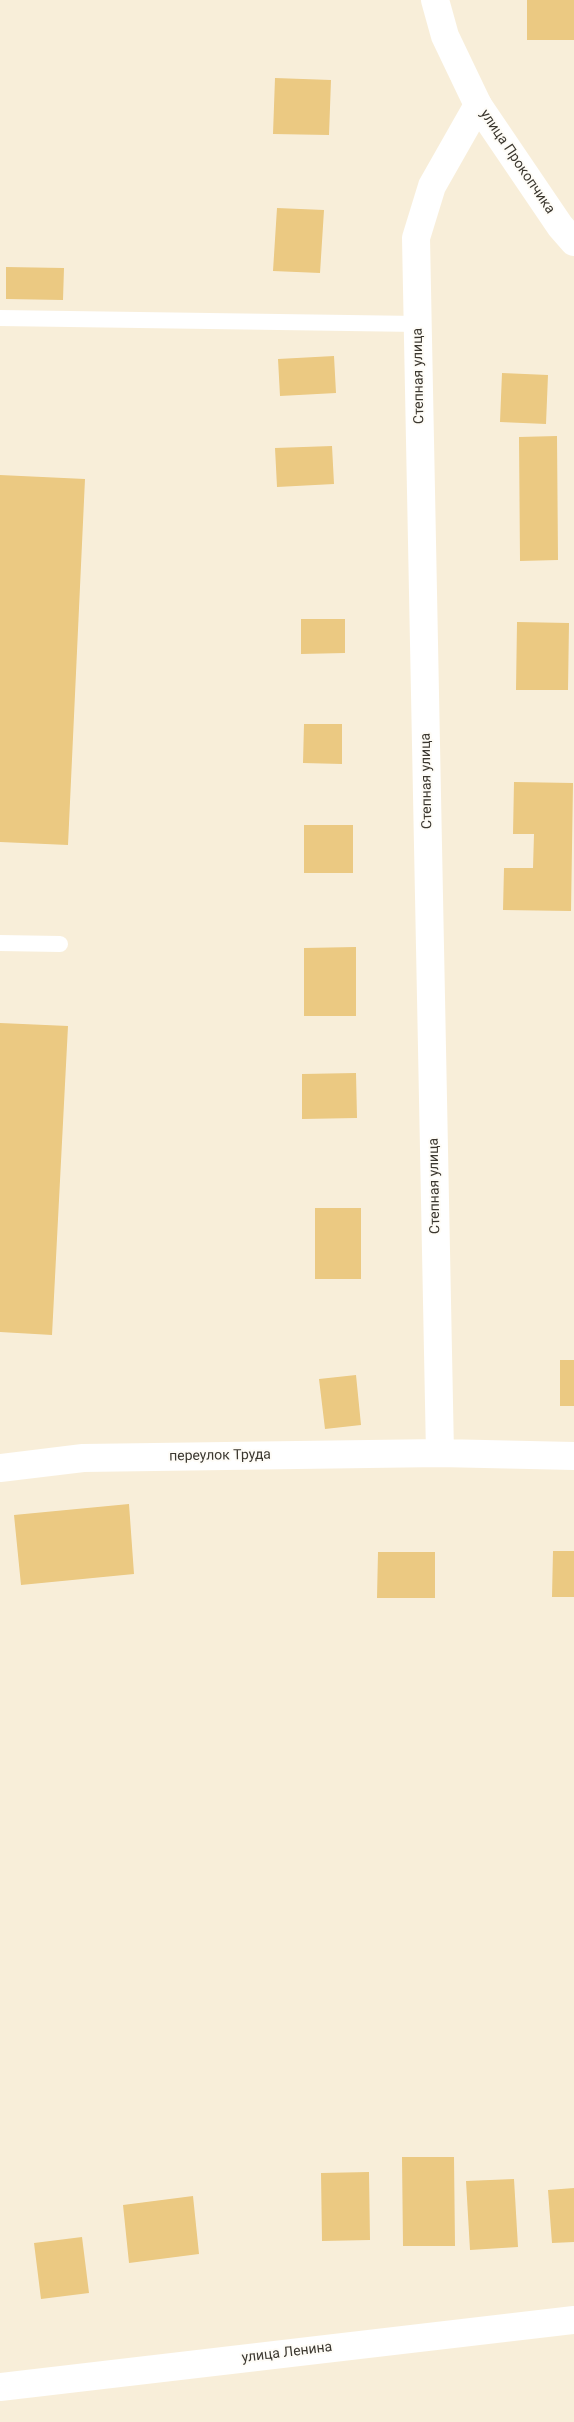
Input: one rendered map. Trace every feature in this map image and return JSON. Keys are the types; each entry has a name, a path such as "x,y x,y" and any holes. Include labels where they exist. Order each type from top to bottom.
{"street":[{"path":"436,0 445,36 478,106"},
{"name":"улица Прокопчика","path":"478,106 560,226 574,242"},
{"name":"Степная улица","path":"440,1453 416,238 432,186 478,106"},
{"path":"440,1453 574,1456"},
{"name":"переулок Труда","path":"0,1468 83,1458 440,1453"},
{"name":"улица Ленина","path":"0,2387 574,2320"}],"lane":[{"path":"0,318 418,324"},
{"path":"0,943 60,944"}],"building":[{"path":"527,0 574,0 574,40 527,40"},
{"path":"275,78 331,80 329,135 273,134"},
{"path":"277,208 324,210 320,273 273,271"},
{"path":"6,267 64,268 63,300 6,299"},
{"path":"334,356 336,393 280,396 278,359"},
{"path":"502,373 548,375 546,424 500,422"},
{"path":"557,436 558,560 520,561 519,437"},
{"path":"332,446 334,484 277,487 275,448"},
{"path":"0,475 85,479 68,845 0,842"},
{"path":"301,619 345,619 345,653 301,654"},
{"path":"517,622 569,623 568,690 516,690"},
{"path":"304,724 342,724 342,764 303,763"},
{"path":"514,782 573,783 571,911 503,910 504,868 533,868 534,834 513,834"},
{"path":"304,825 353,825 353,873 304,873"},
{"path":"356,947 356,1016 304,1016 304,948"},
{"path":"0,1023 68,1026 52,1335 0,1332"},
{"path":"356,1073 357,1118 302,1119 302,1074"},
{"path":"315,1208 361,1208 361,1279 315,1279"},
{"path":"560,1360 574,1360 574,1406 560,1406"},
{"path":"356,1375 361,1425 325,1429 319,1379"},
{"path":"129,1504 134,1574 21,1585 14,1515"},
{"path":"553,1551 574,1551 574,1597 552,1597"},
{"path":"378,1552 435,1552 435,1598 377,1598"},
{"path":"402,2157 454,2157 455,2246 403,2246"},
{"path":"369,2172 370,2240 322,2241 321,2173"},
{"path":"514,2179 518,2247 470,2250 466,2181"},
{"path":"574,2188 574,2242 552,2243 548,2190"},
{"path":"193,2196 199,2254 129,2263 123,2205"},
{"path":"82,2237 89,2293 41,2299 34,2243"}]}
